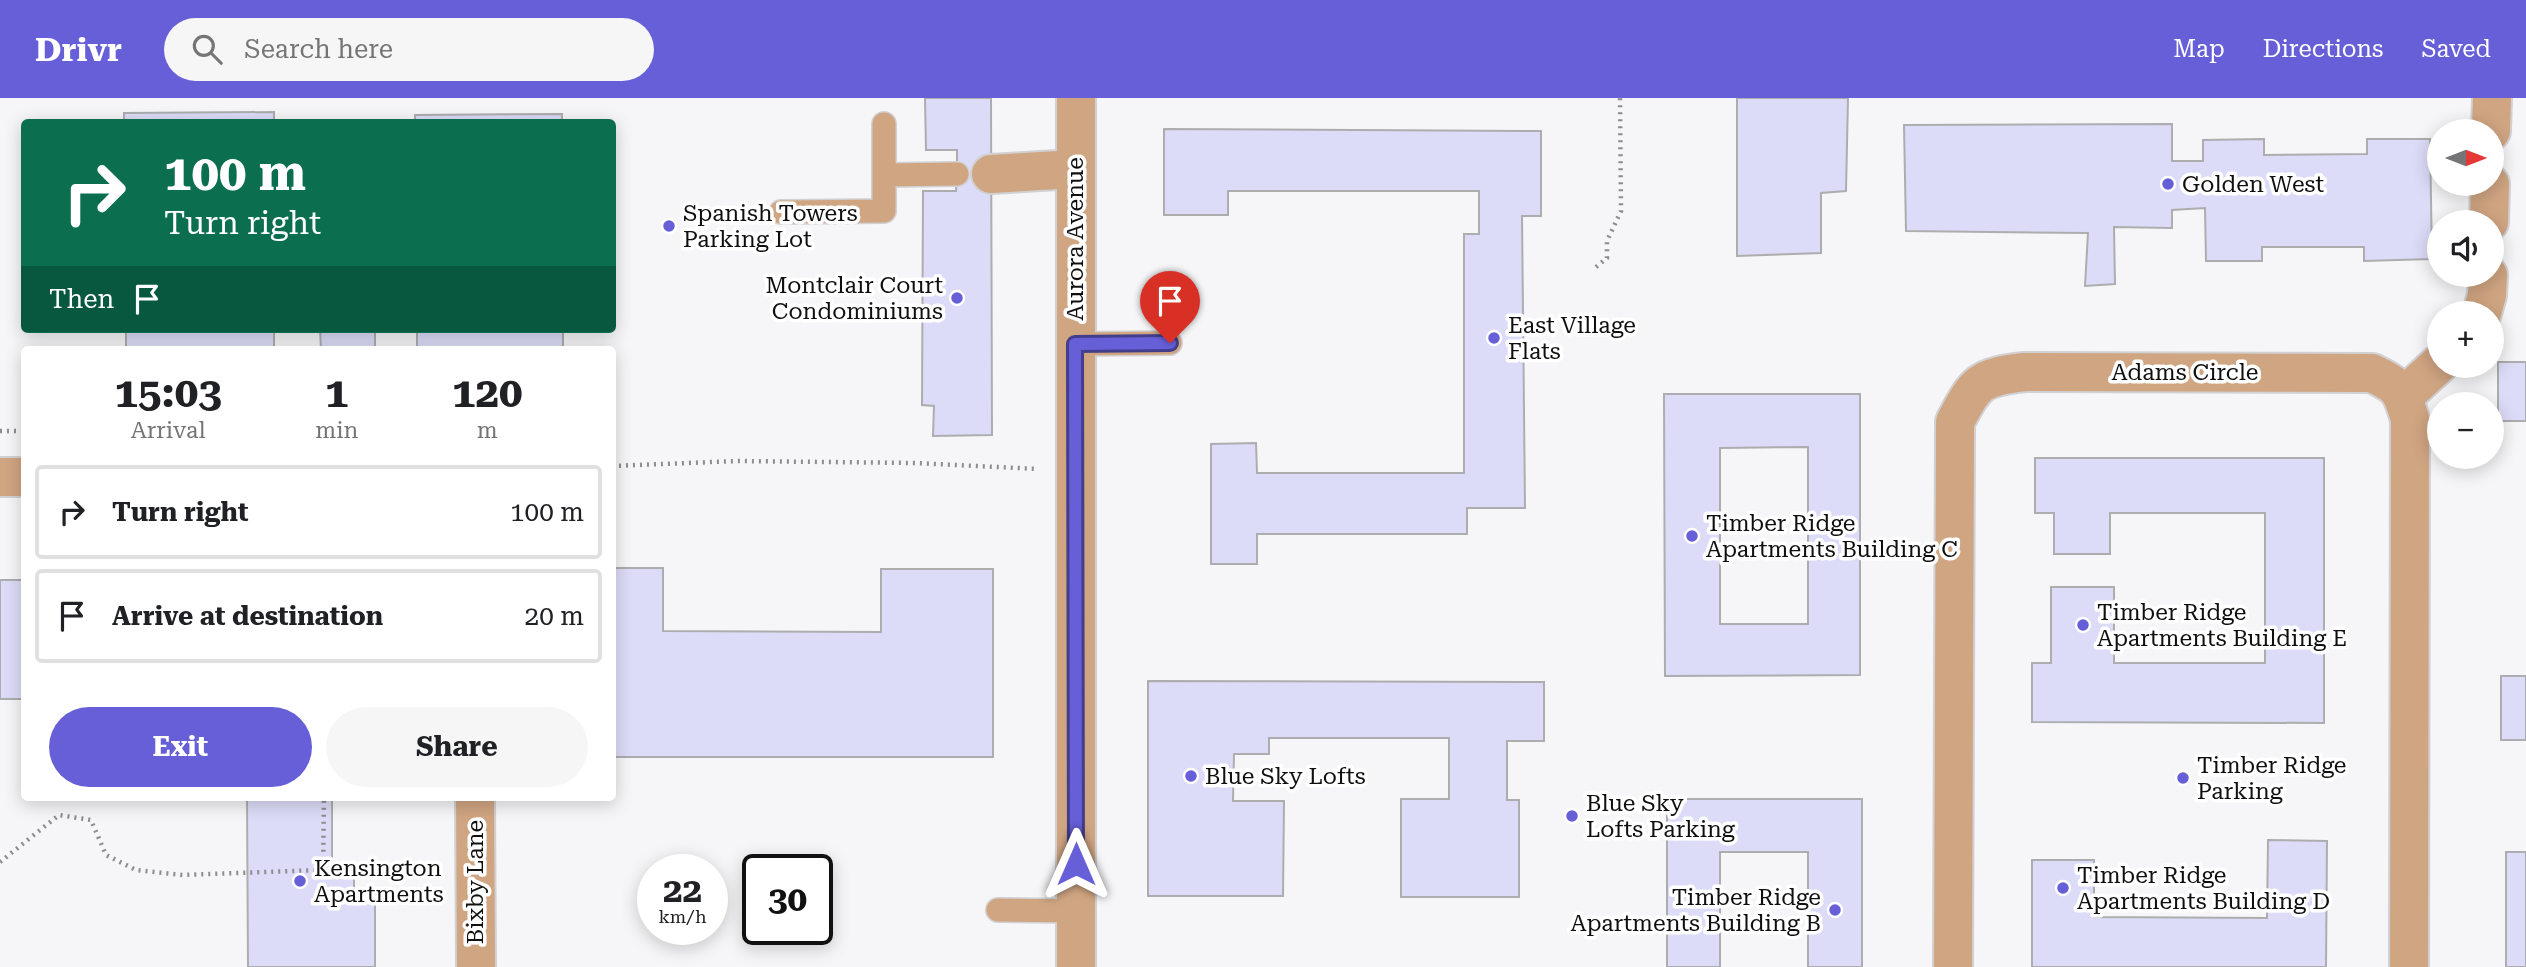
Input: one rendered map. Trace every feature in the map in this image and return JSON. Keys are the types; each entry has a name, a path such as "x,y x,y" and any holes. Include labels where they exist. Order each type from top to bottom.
{"street":[{"name":"Aurora Avenue","path":"1076,98 1076,967"},
{"path":"2491,119 2492,98"},
{"path":"974,174 1075,169"},
{"name":"Adams Circle","path":"1953,967 1955,422 1972,390 1995,375 2025,372 2372,373 2393,384 2403,397"},
{"path":"2409,967 2410,419 2403,397 2427,375"},
{"path":"0,477 21,477"},
{"name":"Bixby Lane","path":"475,801 476,967"}],"lane":[{"path":"781,212 884,211 884,124"},
{"path":"884,175 974,174"},
{"path":"1075,344 1170,343"},
{"path":"998,910 1076,911"}],"path":[{"path":"1596,267 1607,258 1607,241 1620,211 1620,98"},
{"path":"0,431 21,431"},
{"path":"616,466 738,461 915,463 1074,471"},
{"path":"0,862 59,815 92,820 106,855 136,870 183,875 323,870 324,801"}],"building":[{"name":"Montclair Court Condominiums","path":"925,98 991,98 992,435 933,436 934,406 922,405 923,191 956,191 957,174 957,150 926,150"},
{"path":"1737,98 1848,98 1846,191 1821,193 1821,253 1737,256"},
{"path":"274,112 274,119 124,119 124,113"},
{"path":"562,114 562,119 415,119 415,115"},
{"name":"Golden West","path":"2172,124 2172,161 2203,161 2203,140 2264,139 2264,155 2367,154 2367,139 2427,139 2427,196 2431,196 2431,210 2427,210 2427,259 2364,261 2364,247 2262,247 2262,261 2206,261 2205,208 2172,210 2172,228 2114,227 2115,284 2085,286 2088,233 1906,231 1904,125"},
{"name":"East Village Flats","path":"1164,129 1541,131 1541,216 1522,216 1525,508 1467,508 1467,534 1257,534 1257,564 1211,564 1211,444 1256,443 1257,473 1464,473 1464,234 1479,234 1479,191 1228,191 1228,215 1164,215"},
{"path":"126,333 274,333 274,346 126,346"},
{"path":"320,333 375,333 375,346 321,346"},
{"path":"417,333 563,333 563,346 417,346"},
{"path":"2504,362 2526,362 2526,421 2504,421 2504,392 2498,392 2498,378 2504,378"},
{"name":"Timber Ridge Apartments Building C","path":"1664,394 1860,394 1860,675 1665,676","holes":["1808,447 1808,624 1720,624 1720,448"]},
{"name":"Timber Ridge Apartments Building E","path":"2035,458 2324,458 2324,723 2032,722 2032,663 2051,663 2051,587 2114,587 2114,663 2265,663 2265,513 2110,513 2110,554 2054,554 2054,513 2035,513"},
{"path":"616,568 663,568 663,631 881,632 881,569 993,569 993,757 616,757"},
{"path":"0,580 21,580 21,699 0,699"},
{"path":"2501,676 2526,676 2526,740 2501,740"},
{"name":"Blue Sky Lofts","path":"1148,681 1544,682 1544,741 1507,741 1507,800 1519,800 1519,897 1401,897 1401,799 1449,799 1449,738 1269,738 1269,754 1234,754 1233,801 1284,801 1283,896 1148,896"},
{"name":"Timber Ridge Apartments Building B","path":"1667,799 1862,799 1862,967 1808,967 1808,852 1720,852 1720,967 1667,967"},
{"name":"Kensington Apartments","path":"247,801 332,801 332,873 354,873 354,890 375,890 375,967 248,967"},
{"name":"Timber Ridge Apartments Building D","path":"2268,840 2327,841 2326,967 2032,967 2032,860 2094,860 2094,917 2267,918"},
{"path":"2506,852 2526,852 2526,967 2506,967"}],"place":[{"name":"Golden West","path":"2168,184"},
{"name":"Spanish Towers Parking Lot","path":"669,226"},
{"name":"Montclair Court Condominiums","path":"957,298"},
{"name":"East Village Flats","path":"1494,338"},
{"name":"Timber Ridge Apartments Building C","path":"1692,536"},
{"name":"Timber Ridge Apartments Building E","path":"2083,625"},
{"name":"Blue Sky Lofts","path":"1191,776"},
{"name":"Timber Ridge Parking","path":"2183,778"},
{"name":"Blue Sky Lofts Parking","path":"1572,816"},
{"name":"Kensington Apartments","path":"300,881"},
{"name":"Timber Ridge Apartments Building D","path":"2063,888"},
{"name":"Timber Ridge Apartments Building B","path":"1835,910"}],"route":[{"path":"1076,864 1075,344 1170,343"}]}
